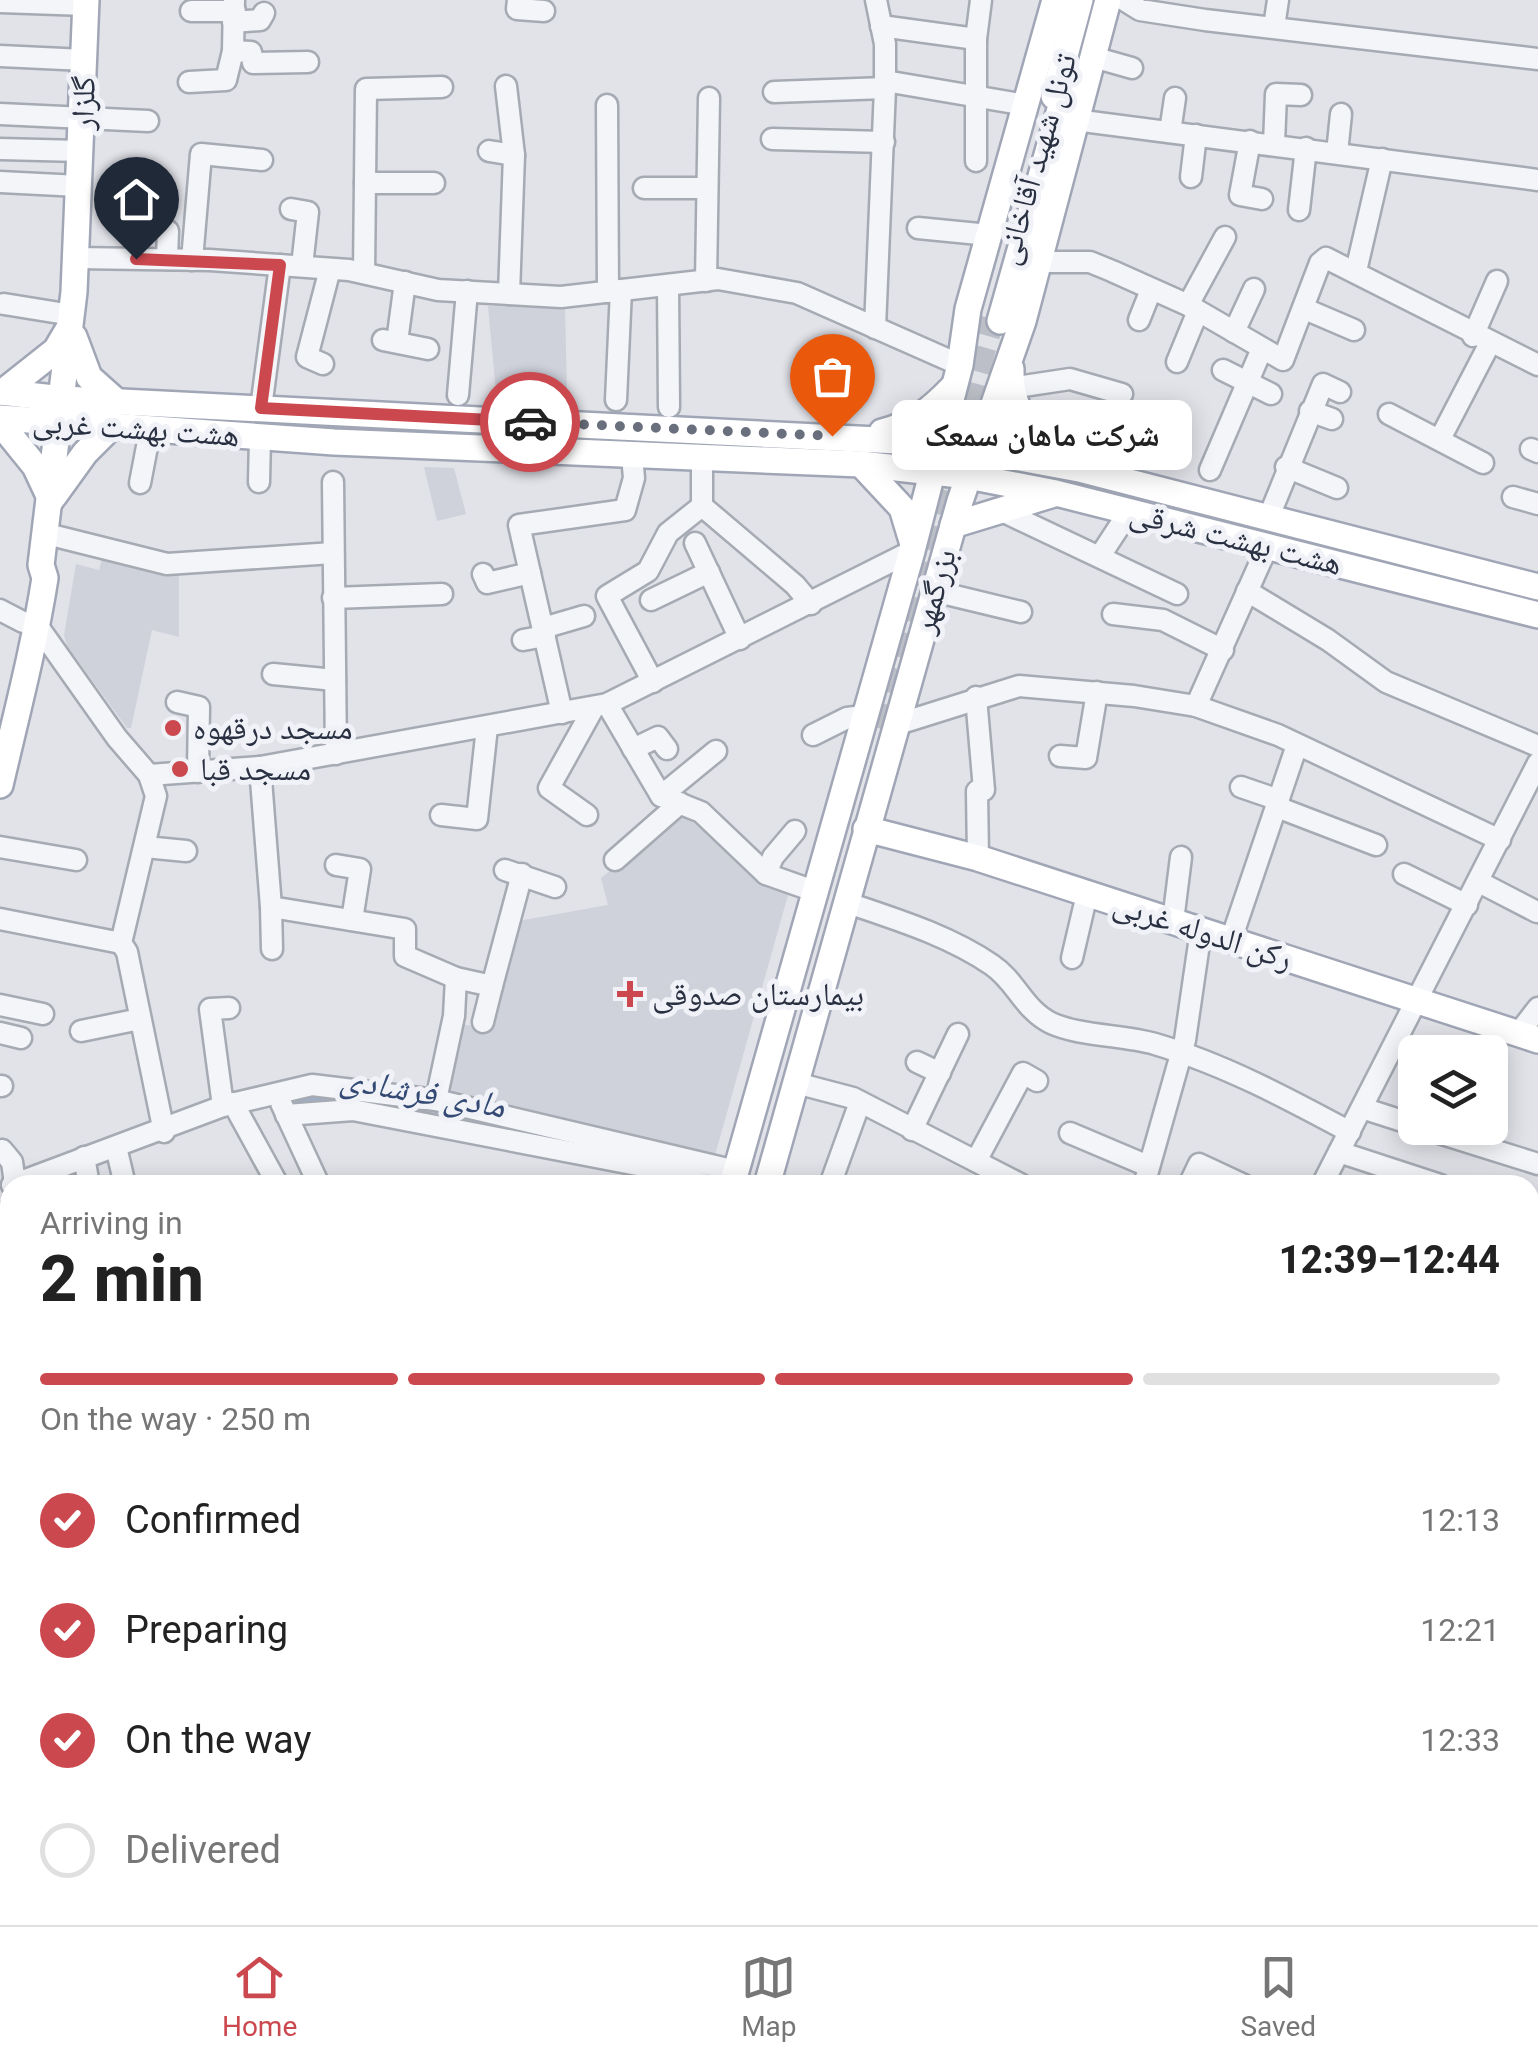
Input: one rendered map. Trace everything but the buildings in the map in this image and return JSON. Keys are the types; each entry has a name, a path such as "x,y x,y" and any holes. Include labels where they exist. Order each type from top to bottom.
{"main road":[{"name":"بزرگمهر","path":"770,1175 934,590 1011,347 996,318 989,235 1055,0"},
{"name":"تونل شهید آقاخانی","path":"996,318 1080,0"},
{"name":"بزرگمهر","path":"996,318 1092,0"},
{"name":"بزرگمهر","path":"735,1175 958,374 1036,262 1108,0"},
{"name":"گلزار","path":"0,785 10,692 31,666 20,619 45,578 42,564 72,319 86,2"},
{"path":"2,392 56,350 72,319"},
{"path":"0,421 35,466 52,500 114,415 79,359 72,319"},
{"path":"1011,347 1010,388 1015,410 1032,433 1083,470"},
{"path":"863,436 907,426 929,412 958,374"},
{"name":"هشت بهشت غربی","path":"2,392 62,411 114,415 261,408 742,434 863,436 938,444"},
{"name":"هشت بهشت غربی","path":"0,421 62,411"},
{"name":"هشت بهشت غربی","path":"114,415 150,430 260,438 861,464 931,471"},
{"name":"هشت بهشت شرقی","path":"938,444 1083,470 1538,587"},
{"path":"861,464 902,508 912,548"},
{"name":"هشت بهشت شرقی","path":"931,471 1130,510 1538,615"},
{"path":"953,525 1056,493"},
{"name":"رکن الدوله غربی","path":"866,829 978,858 1528,1037"},
{"path":"812,901 844,910"}],"street":[{"path":"518,0 517,8 544,11"},
{"path":"875,328 885,85 876,0"},
{"path":"976,161 976,39 982,0"},
{"path":"1124,0 1140,10 1538,59"},
{"path":"1274,27 1278,0"},
{"path":"0,2 86,2"},
{"path":"190,11 234,11 260,20 264,14"},
{"path":"189,82 226,80 233,51 234,11"},
{"path":"880,26 976,39"},
{"path":"233,51 251,52 253,63 308,62"},
{"path":"0,56 84,60"},
{"path":"1092,57 1132,68"},
{"path":"774,92 885,85 1026,105"},
{"path":"506,86 514,155 510,294"},
{"path":"364,273 366,89 442,87"},
{"path":"1274,144 1276,94 1301,96"},
{"path":"706,280 709,98"},
{"path":"1170,132 1176,98"},
{"path":"607,105 616,400"},
{"path":"0,114 148,121"},
{"path":"1337,152 1341,114"},
{"path":"1075,120 1538,180"},
{"path":"1190,177 1196,135"},
{"path":"772,139 884,142"},
{"path":"1250,141 1240,195 1262,200"},
{"path":"1300,210 1306,148"},
{"path":"0,149 81,151"},
{"path":"489,151 514,155"},
{"path":"192,260 201,154 262,160"},
{"path":"1356,271 1382,158"},
{"path":"0,182 79,186"},
{"path":"366,183 434,183"},
{"path":"644,188 708,188"},
{"path":"291,209 308,212 302,266"},
{"path":"918,228 989,235"},
{"path":"167,259 168,232"},
{"path":"1177,362 1193,308 1224,237"},
{"path":"76,258 330,268 467,292 561,297 706,280 796,293 875,328 958,374"},
{"path":"1036,262 1090,262 1193,308 1261,351 1283,360 1320,263 1326,258 1481,340 1538,365"},
{"path":"261,408 280,265"},
{"path":"323,364 307,358 330,268"},
{"path":"1440,439 1481,340 1497,281"},
{"path":"405,282 390,341 428,349"},
{"path":"668,285 669,407"},
{"path":"1139,320 1150,290"},
{"path":"1234,332 1254,290"},
{"path":"458,395 467,292"},
{"path":"4,304 72,319"},
{"path":"1305,309 1354,330"},
{"path":"1210,470 1261,351"},
{"path":"1223,370 1270,394"},
{"path":"1010,388 1070,379 1122,394"},
{"path":"1268,519 1323,384 1340,392"},
{"path":"1310,411 1332,419"},
{"path":"1389,414 1483,463"},
{"path":"1083,470 1124,428 1146,437"},
{"path":"140,483 150,430"},
{"path":"259,482 260,438"},
{"path":"562,713 519,525 625,510 634,478 632,456"},
{"path":"702,460 702,506 795,585 810,604"},
{"path":"1286,468 1337,488"},
{"path":"333,482 336,754"},
{"path":"1513,497 1538,504"},
{"path":"652,682 607,596 648,571 668,532 702,506"},
{"path":"1100,556 1130,510"},
{"path":"1002,512 1177,594"},
{"path":"47,534 167,564 333,554"},
{"path":"695,543 740,639"},
{"path":"1196,706 1268,546"},
{"path":"149,775 260,767 601,706 810,604 912,548"},
{"path":"651,600 709,572"},
{"path":"495,575 530,573"},
{"path":"934,590 1021,612"},
{"path":"1247,590 1328,640 1386,682 1538,746"},
{"path":"333,598 442,594"},
{"path":"1113,614 1163,620 1223,650"},
{"path":"522,640 584,616"},
{"path":"20,619 149,775 156,796 121,943 164,1132"},
{"path":"273,674 334,680"},
{"path":"895,725 1019,686 1196,706 1296,744 1500,840"},
{"path":"1060,756 1086,758 1097,692"},
{"path":"976,697 984,790 977,791 978,858"},
{"path":"177,702 200,707 198,772"},
{"path":"601,706 670,800 701,812 766,874 812,901"},
{"path":"588,815 549,788 601,706"},
{"path":"813,735 847,718 863,716"},
{"path":"440,815 477,819 486,726"},
{"path":"634,749 658,736 667,749"},
{"path":"1231,940 1296,744"},
{"path":"614,860 716,751"},
{"path":"1327,1175 1500,840 1530,798 1538,764"},
{"path":"260,767 272,948"},
{"path":"1241,786 1376,845"},
{"path":"766,874 795,831"},
{"path":"0,847 76,860"},
{"path":"145,847 186,851"},
{"path":"1172,921 1181,857"},
{"path":"336,865 360,869 352,920"},
{"path":"483,1022 514,872 554,887"},
{"path":"1404,874 1467,904"},
{"path":"1479,882 1537,912"},
{"path":"1072,958 1088,894"},
{"path":"271,907 405,929 405,956 456,978 492,986"},
{"path":"844,910 912,925 982,958 1011,980 1022,999 1050,1022 1070,1029 1124,1035 1181,1052 1350,1132"},
{"path":"0,919 121,943"},
{"path":"1070,1133 1146,1175 1181,1052 1202,930"},
{"path":"436,1100 454,1016 456,978"},
{"path":"0,1005 43,1014"},
{"path":"228,1008 210,1009 233,1109 272,1175"},
{"path":"1528,1037 1538,1008"},
{"path":"81,1030 140,1019"},
{"path":"0,1033 22,1038"},
{"path":"912,1130 958,1034"},
{"path":"917,1062 940,1073"},
{"path":"976,1160 1022,1073 1037,1081"},
{"path":"796,1082 860,1102 1004,1175"},
{"path":"87,1172 121,1166 164,1132 276,1092 312,1084 436,1100 723,1175"},
{"path":"312,1084 323,1110"},
{"path":"276,1092 314,1175"},
{"path":"834,1175 860,1102"},
{"path":"1362,1108 1398,1120"},
{"path":"286,1115 353,1110 676,1175"},
{"path":"1477,1145 1538,1164"},
{"path":"2,1150 12,1162 13,1175"},
{"path":"1339,1152 1409,1175"},
{"path":"1193,1175 1198,1164 1222,1175"}],"shaded area":[{"path":"488,306 565,307 567,396 496,392"},
{"path":"424,467 454,468 466,514 437,521"},
{"path":"103,555 179,574 179,637 152,630 131,728 127,728 67,646 64,635 76,564 99,570"},
{"name":"بیمارستان صدوقی","path":"681,813 788,895 714,1159 447,1095 461,1024 488,1028 518,921 608,905 601,878"}],"waterway":[{"name":"مادی فرشادی","path":"287,1101 331,1097 351,1101"},
{"name":"مادی فرشادی","path":"406,1110 493,1127"}],"tunnel":[{"path":"875,727 992,319"}],"way so far":[{"path":"530,422 832,436"}],"place":[{"name":"شرکت ماهان سمعک","path":"832,436"},
{"name":"مسجد درقهوه","path":"173,728"},
{"name":"مسجد قبا","path":"180,769"},
{"name":"بیمارستان صدوقی","path":"630,994"}],"route":[{"path":"136,259 280,265 261,408 530,422"}]}
